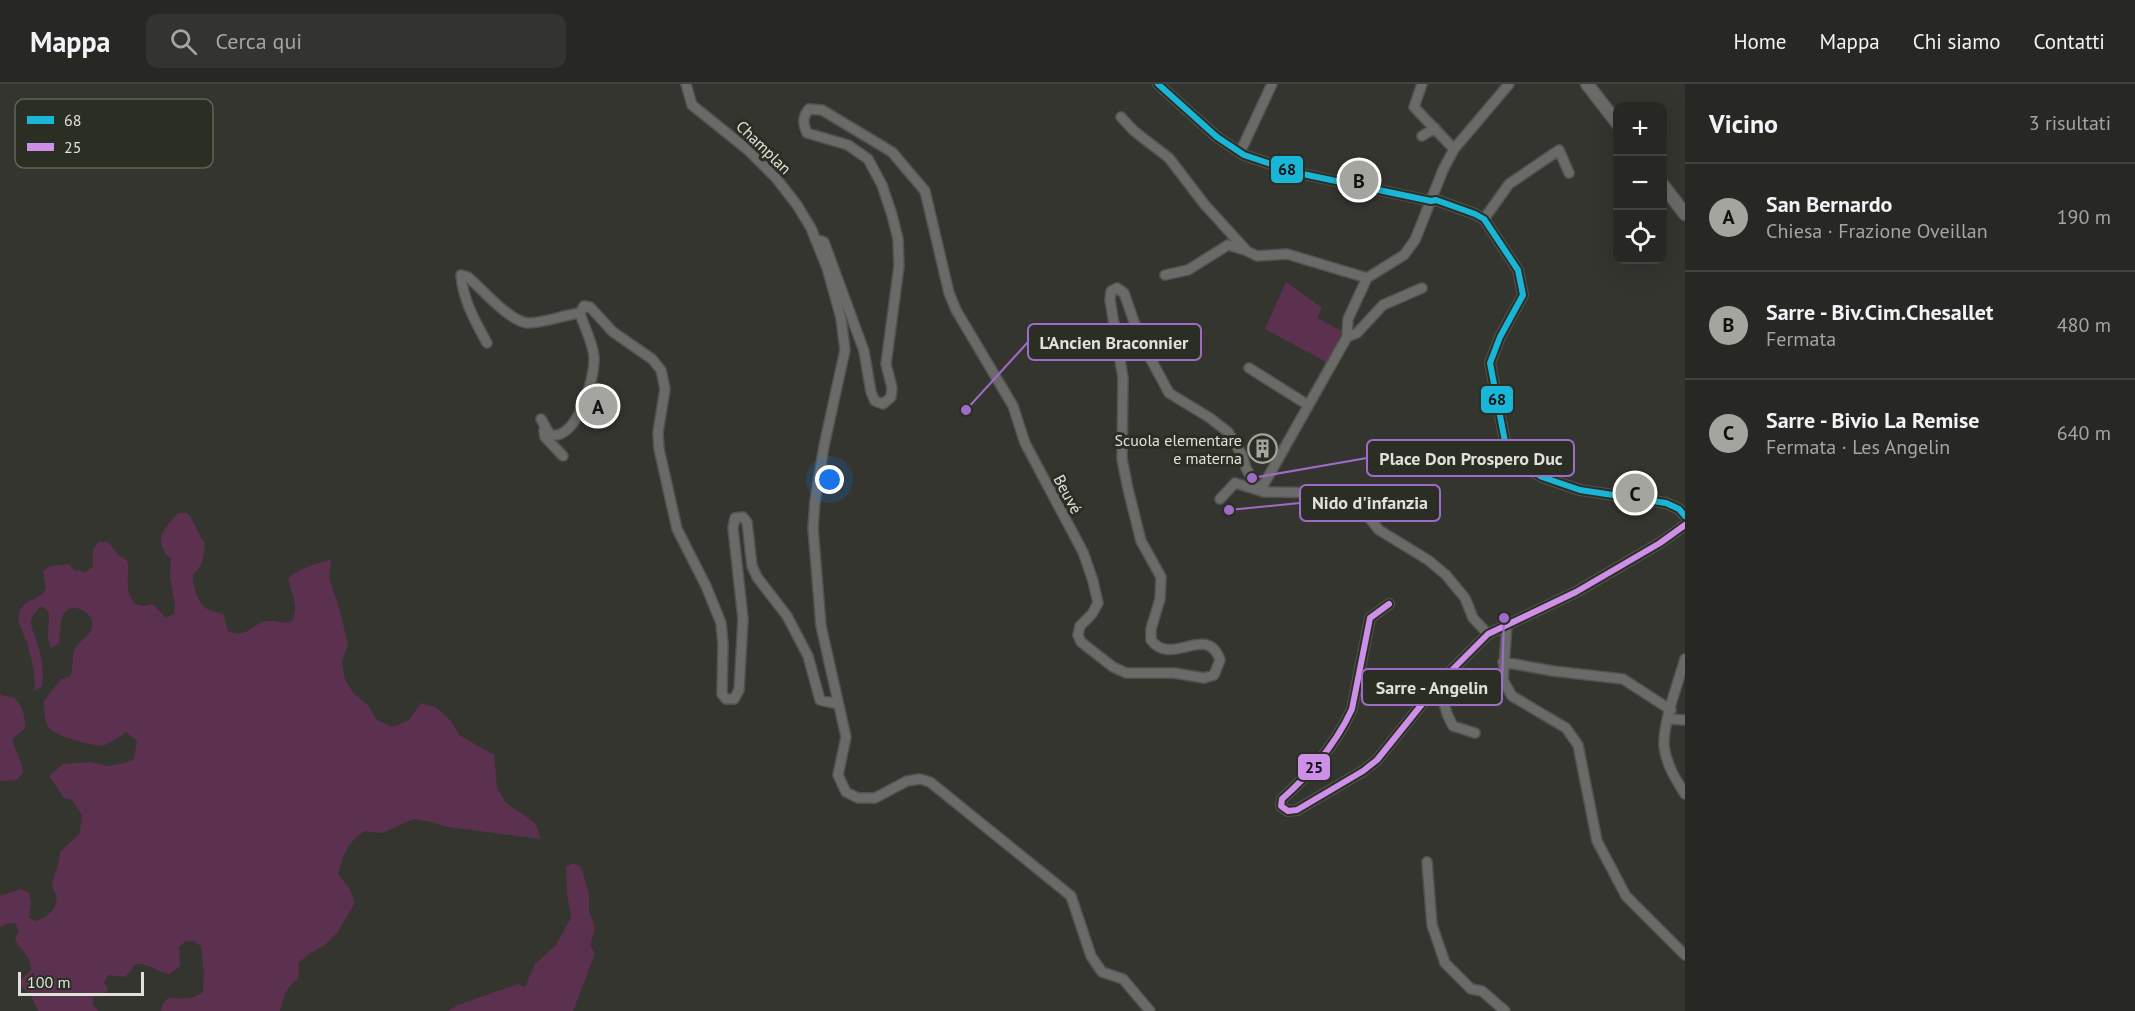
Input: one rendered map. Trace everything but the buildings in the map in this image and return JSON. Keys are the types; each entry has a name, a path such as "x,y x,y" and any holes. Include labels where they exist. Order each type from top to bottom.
{"main road":[{"path":"1587,84 1613,119"},
{"path":"1667,191 1685,214"}],"street":[{"name":"Champlan","path":"686,84 692,105 748,150 776,178 797,205 815,239"},
{"path":"1158,84 1217,138 1239,152 1298,173 1431,201 1436,200 1484,219 1518,270 1522,283 1523,295 1500,337 1490,363 1506,447 1515,460 1542,477 1561,485 1666,503 1679,509 1685,516"},
{"path":"1239,152 1244,146 1272,84"},
{"path":"1422,84 1414,107 1454,149"},
{"path":"1258,490 1264,484 1347,337 1348,319 1367,278 1404,255 1415,240 1454,149 1509,84"},
{"name":"Beuvé","path":"815,239 824,242 864,351 871,392 875,401 883,404 891,397 892,388 886,364 899,266 898,239 892,215 882,185 868,159 848,145 807,133 803,124 805,114 809,109 822,110 892,152 925,191 949,293 956,310 1013,406 1025,443 1083,552 1098,603 1092,614 1080,626 1078,634 1081,642 1113,667 1126,673 1174,673 1204,678 1214,675 1220,660 1210,645 1196,644 1170,650 1161,649 1151,640 1151,629 1160,599 1161,577 1137,531 1122,459 1123,378 1110,300 1113,289 1118,288 1124,293 1140,339 1169,393 1228,432 1242,454 1245,468 1258,490"},
{"path":"1121,117 1134,131 1169,158 1205,205 1247,251"},
{"path":"1422,136 1435,128"},
{"path":"1484,219 1509,184 1559,150 1569,173"},
{"path":"815,239 827,267 841,318 845,350 824,446 813,528 820,626 846,737 838,775 846,792 858,798 875,798 907,781 920,779 930,782 1071,896 1091,956 1102,972 1123,979 1150,1011"},
{"path":"1165,275 1188,270 1228,245 1257,256 1287,254 1367,278"},
{"path":"487,343 472,315 462,287 461,275 468,277 520,322 530,323 580,313"},
{"path":"1347,337 1357,333 1383,305 1422,288"},
{"path":"563,456 545,437 541,419 550,435 555,436 561,434 579,416 594,374 594,355 580,313 584,306 590,307 613,332 652,358 661,370 665,389 658,432 659,448 677,530 706,586 720,623 723,644 722,694 726,699 734,699 739,690 743,619 733,528 735,518 743,517 747,522 752,566 757,577 787,616 808,656 820,700 837,704"},
{"path":"1249,368 1308,405"},
{"path":"1220,499 1235,483 1264,492 1344,493 1354,499 1379,530 1428,560 1446,575 1465,598 1473,618 1488,634"},
{"path":"1389,604 1370,618 1352,709 1346,723 1308,776 1282,799 1281,806 1288,811 1297,810 1363,771 1377,760 1439,683 1488,634 1576,592 1660,543 1685,525"},
{"path":"1507,625 1503,680 1512,696 1566,728 1578,745 1598,841 1626,896 1685,955"},
{"path":"1685,658 1664,748 1669,764 1685,794"},
{"path":"1503,662 1553,671 1623,679 1670,715 1685,720"},
{"path":"1439,683 1447,714 1453,726 1475,733"},
{"path":"1427,862 1432,925 1445,963 1471,989 1482,991 1505,1011"}],"shaded area":[{"path":"1286,282 1322,308 1317,318 1342,331 1328,363 1265,329"},
{"path":"178,513 187,513 205,543 201,564 193,574 197,596 204,607 223,614 228,631 241,633 247,632 260,623 291,622 295,605 288,578 308,566 331,560 329,578 348,645 342,662 345,680 354,694 368,705 377,720 393,727 409,720 421,703 437,708 451,721 459,735 494,755 497,788 506,803 535,823 541,839 448,827 414,819 382,833 364,831 347,850 338,874 349,888 355,903 337,933 325,945 298,963 298,978 286,992 280,1011 161,1011 162,1005 168,998 191,998 203,992 201,946 193,941 184,942 179,948 180,966 169,974 136,964 125,977 108,975 104,982 108,990 102,996 93,997 93,1005 99,1011 38,1011 31,996 18,983 31,970 30,964 15,939 19,931 15,923 0,927 0,896 21,889 29,893 31,902 29,918 37,921 51,912 56,903 52,887 60,852 80,833 82,815 72,800 64,798 49,776 63,764 91,762 107,766 125,763 134,759 137,741 126,732 105,745 94,745 68,738 50,729 45,719 44,701 61,679 70,677 75,649 89,633 92,622 82,610 71,608 63,615 59,643 51,648 48,639 49,612 42,606 35,612 31,624 40,653 43,677 42,686 35,691 34,672 28,645 18,621 19,612 24,604 40,596 46,589 43,571 51,566 69,564 74,570 85,572 93,567 93,549 99,542 108,542 119,556 127,560 128,588 135,604 144,606 153,604 166,618 174,614 175,605 170,577 171,559 165,553 161,541 164,530"},
{"path":"0,694 13,697 24,715 25,728 12,740 23,773 17,780 0,781"},
{"path":"573,863 581,867 589,893 589,911 595,928 590,945 595,953 573,1011 448,1011 458,1005 518,984 525,987 535,964 556,945 571,918 566,867"}],"transit line":[{"name":"68","path":"1158,84 1217,137 1244,155 1298,173 1431,201 1436,200 1484,219 1518,270 1523,295 1500,337 1490,363 1506,447 1515,460 1542,477 1580,490 1666,503 1679,509 1685,516"},
{"name":"25","path":"1389,604 1370,618 1352,709 1346,722 1322,758 1282,799 1281,806 1288,811 1297,810 1363,771 1377,760 1439,683 1488,634 1576,592 1660,543 1685,525"}],"place":[{"name":"Sarre - Biv.Cim.Chesallet","path":"1359,180"},
{"name":"San Bernardo","path":"598,406"},
{"name":"L'Ancien Braconnier","path":"966,410"},
{"name":"Scuola elementare e materna","path":"1263,449"},
{"name":"Place Don Prospero Duc","path":"1252,478"},
{"name":"Sarre - Bivio La Remise","path":"1635,493"},
{"name":"Nido d'infanzia","path":"1229,510"},
{"name":"Sarre - Angelin","path":"1504,618"}]}
